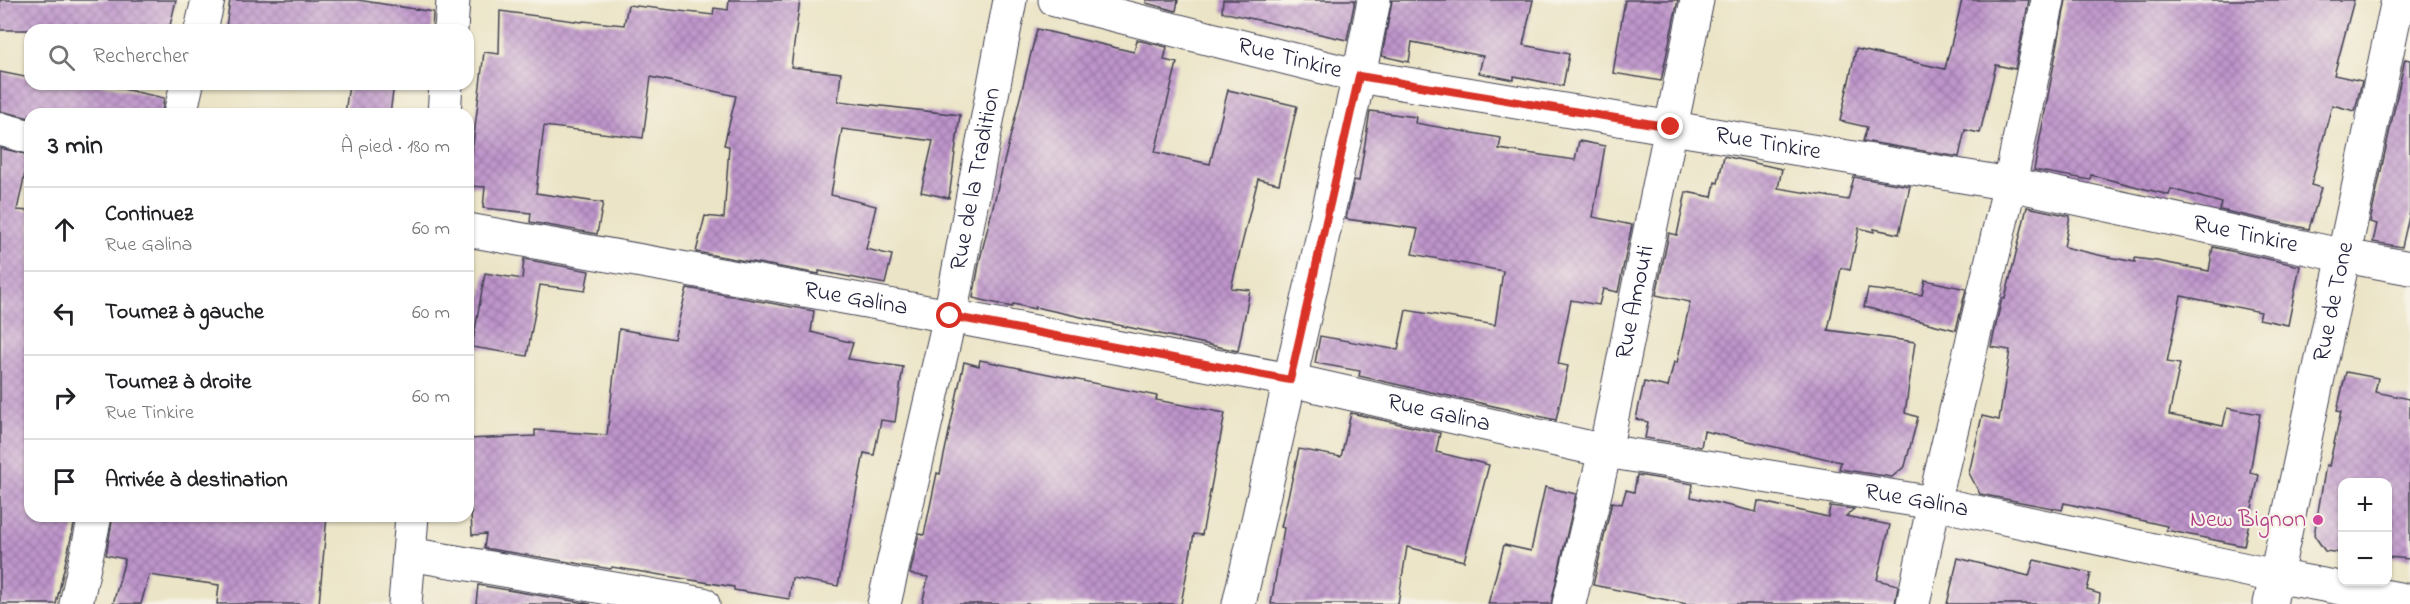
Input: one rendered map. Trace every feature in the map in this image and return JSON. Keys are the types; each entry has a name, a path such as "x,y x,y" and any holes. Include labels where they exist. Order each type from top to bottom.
{"street":[{"path":"202,24 208,0"},
{"path":"451,24 453,0"},
{"name":"Rue de la Tradition","path":"884,604 950,316 1010,0"},
{"name":"Rue Tinkire","path":"1055,0 1359,76 2010,184 2410,268"},
{"path":"1239,604 1359,76 1374,0"},
{"name":"Rue Amouti","path":"1569,604 1605,451 1697,0"},
{"path":"1913,604 1934,503 2010,184 2048,0"},
{"name":"Rue de Tone","path":"2272,590 2398,0"},
{"path":"181,108 186,90"},
{"path":"444,108 446,90"},
{"path":"0,129 24,135"},
{"name":"Rue Galina","path":"474,231 950,316 1290,380 1605,451 1934,503 2272,590 2410,601"},
{"path":"76,604 94,522"},
{"path":"405,604 412,522"},
{"path":"409,554 703,604"}],"building":[{"path":"0,0 176,0 170,24 24,24 24,30 0,30"},
{"path":"230,0 358,0 433,12 432,24 226,24"},
{"path":"729,0 800,0 791,67 841,73 838,101 960,115 949,198 921,192 933,141 842,129 831,195 876,206 866,249 892,255 885,284 696,252 705,216 724,218 729,146 724,145 736,96 651,77 643,138 544,126 536,193 603,203 597,234 530,222 531,213 483,208 485,187 474,186 474,136 484,52 499,54 500,11 624,25 628,5 713,15 714,8 728,10"},
{"path":"1146,0 1178,0 1176,11 1146,3"},
{"path":"1223,0 1355,0 1347,40 1222,12"},
{"path":"1392,0 1533,0 1523,45 1569,54 1563,86 1514,76 1514,80 1479,73 1483,56 1412,42 1409,62 1382,56"},
{"path":"1625,0 1678,0 1661,81 1613,73"},
{"path":"1962,0 2029,0 2015,69 1996,65 1980,133 1965,130 1959,157 1863,141 1867,127 1840,121 1856,49 1945,69"},
{"path":"2066,0 2354,0 2334,75 2362,81 2355,111 2332,105 2311,185 2321,188 2309,229 2220,210 2222,203 2171,189 2169,195 2091,175 2090,180 2034,170"},
{"path":"1037,29 1134,52 1137,40 1167,47 1164,60 1177,63 1155,152 1210,164 1228,90 1297,106 1279,184 1258,179 1231,288 1250,290 1238,351 1035,307 1035,309 1013,304 1012,307 973,298 980,259"},
{"path":"2405,59 2410,60 2410,212 2402,247 2373,242 2377,224 2370,222"},
{"path":"0,72 24,77 24,90 127,90 164,98 163,108 24,108 24,117 0,111"},
{"path":"348,90 393,90 391,108 346,108"},
{"path":"1370,111 1416,117 1415,123 1501,138 1499,149 1575,160 1579,141 1605,146 1593,217 1632,225 1618,292 1603,289 1599,305 1571,300 1558,364 1568,366 1556,420 1359,376 1360,371 1315,363 1320,336 1398,350 1406,310 1495,325 1503,271 1412,254 1418,229 1346,219 1354,180 1359,181"},
{"path":"0,148 24,154 24,178 17,210 24,211 24,522 75,522 56,604 0,604"},
{"path":"1724,156 1782,169 1778,188 1848,200 1854,177 1910,186 1899,234 1859,228 1850,270 1841,268 1828,330 1915,342 1905,413 1918,417 1905,466 1892,477 1839,469 1841,462 1704,431 1701,447 1645,438 1648,422 1636,419 1644,382 1668,387 1674,362 1677,363 1690,302 1656,295 1669,233 1677,235 1686,192 1712,197 1715,182 1718,183"},
{"path":"2027,207 2070,216 2064,247 2103,256 2135,262 2135,258 2157,261 2209,271 2213,247 2300,266 2288,325 2259,319 2261,312 2181,296 2167,362 2180,364 2169,415 2223,426 2227,408 2260,414 2250,473 2259,475 2244,546 2166,530 2167,526 2064,503 2062,510 1980,494 1969,473 1982,416 1999,420 2010,350 1991,347"},
{"path":"524,259 589,271 585,291 540,285 527,356 474,347 485,273 522,279"},
{"path":"1925,280 1966,289 1956,330 1864,307 1868,289 1922,295"},
{"path":"687,288 814,311 811,332 853,343 848,359 903,367 895,422 881,420 874,455 864,453 838,586 792,578 789,599 734,590 734,587 484,548 486,534 472,535 474,439 535,436 535,430 607,435 619,329 674,339"},
{"path":"980,360 1157,396 1156,400 1225,413 1202,535 1194,534 1181,604 922,604 928,577 910,574 919,534 924,535 937,473 940,474 964,362 979,366"},
{"path":"2346,372 2378,378 2375,392 2410,399 2410,559 2392,557 2392,478 2338,478 2338,552 2325,551 2314,535 2326,465 2329,466 2341,412 2337,411"},
{"path":"1351,413 1440,433 1436,452 1489,465 1464,561 1407,547 1398,604 1271,604 1284,528 1281,527 1299,449 1341,457"},
{"path":"1637,475 1693,484 1691,497 1756,512 1758,501 1828,517 1830,506 1854,509 1846,516 1890,525 1877,580 1898,585 1895,604 1687,604 1593,585 1612,502 1622,504 1626,490 1634,492"},
{"path":"1545,487 1576,494 1551,604 1488,604 1504,545 1531,551"},
{"path":"112,522 326,522 319,604 217,604 219,585 149,575 141,604 113,604 125,559 106,555"},
{"path":"1958,558 2029,576 2034,560 2091,573 2087,590 2100,594 2099,604 1947,604"},
{"path":"478,585 591,604 476,604"}],"place":[{"name":"New Bignon","path":"2318,520"}],"route":[{"path":"950,316 1290,380 1359,76 1671,127"}]}
